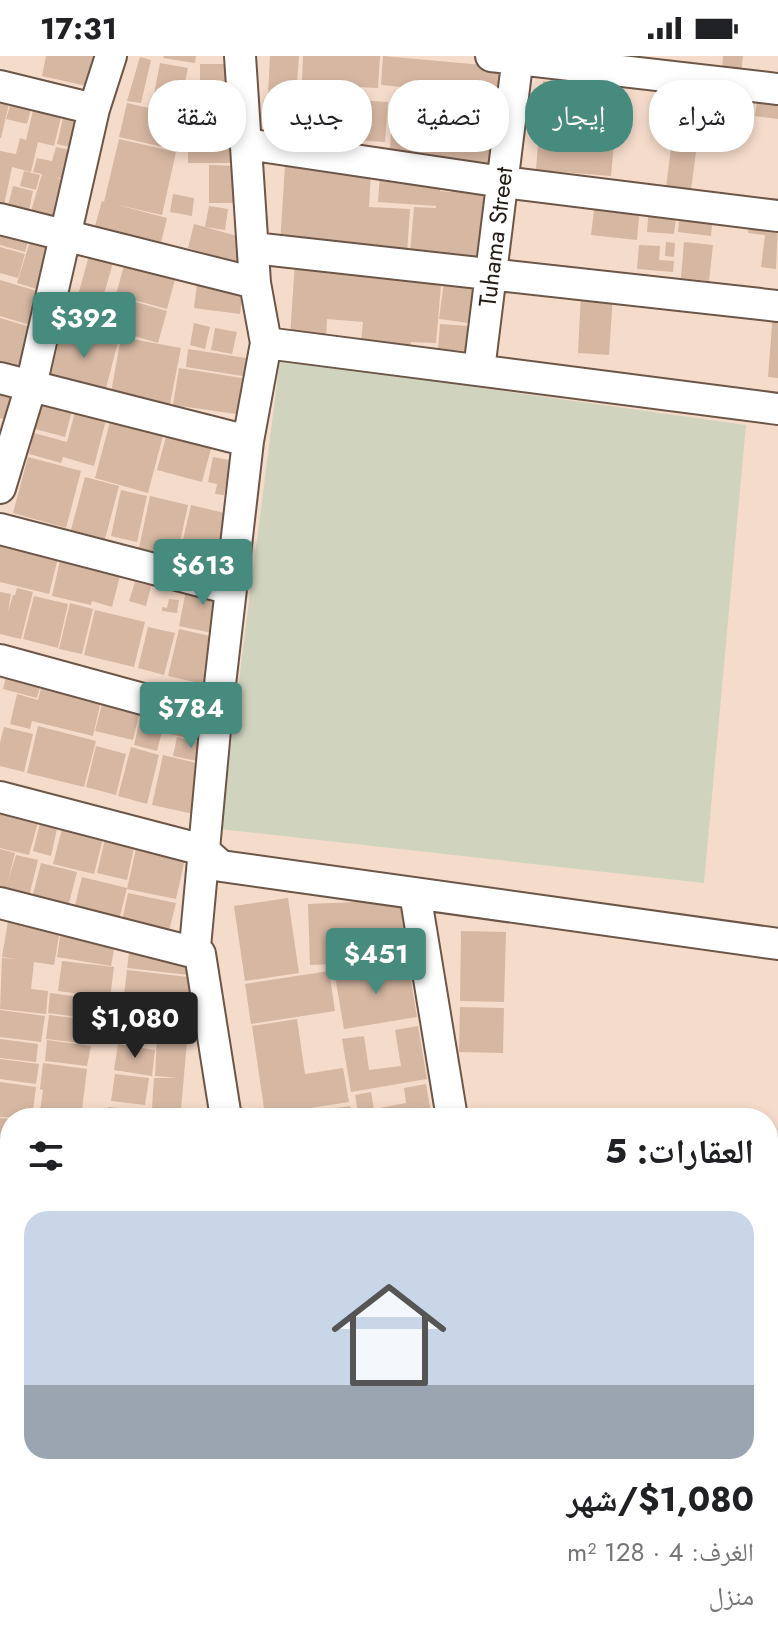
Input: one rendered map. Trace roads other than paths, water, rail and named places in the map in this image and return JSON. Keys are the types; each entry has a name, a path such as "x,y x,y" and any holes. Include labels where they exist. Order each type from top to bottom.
{"street":[{"path":"0,488 31,386 94,109 111,56"},
{"path":"240,56 242,80"},
{"path":"509,57 778,89"},
{"name":"Tuhama Street","path":"479,370 503,182 509,57"},
{"path":"0,86 94,109"},
{"path":"224,1108 200,954 195,947 216,719 248,441 266,343 255,283 246,144 503,182 778,216"},
{"path":"0,219 255,283"},
{"path":"253,248 778,306"},
{"path":"266,343 778,409"},
{"path":"0,378 248,441"},
{"path":"0,529 231,589"},
{"path":"0,660 216,719"},
{"path":"0,797 203,850 221,866 778,944"},
{"path":"415,893 450,1108"},
{"path":"0,903 200,954"}]}
